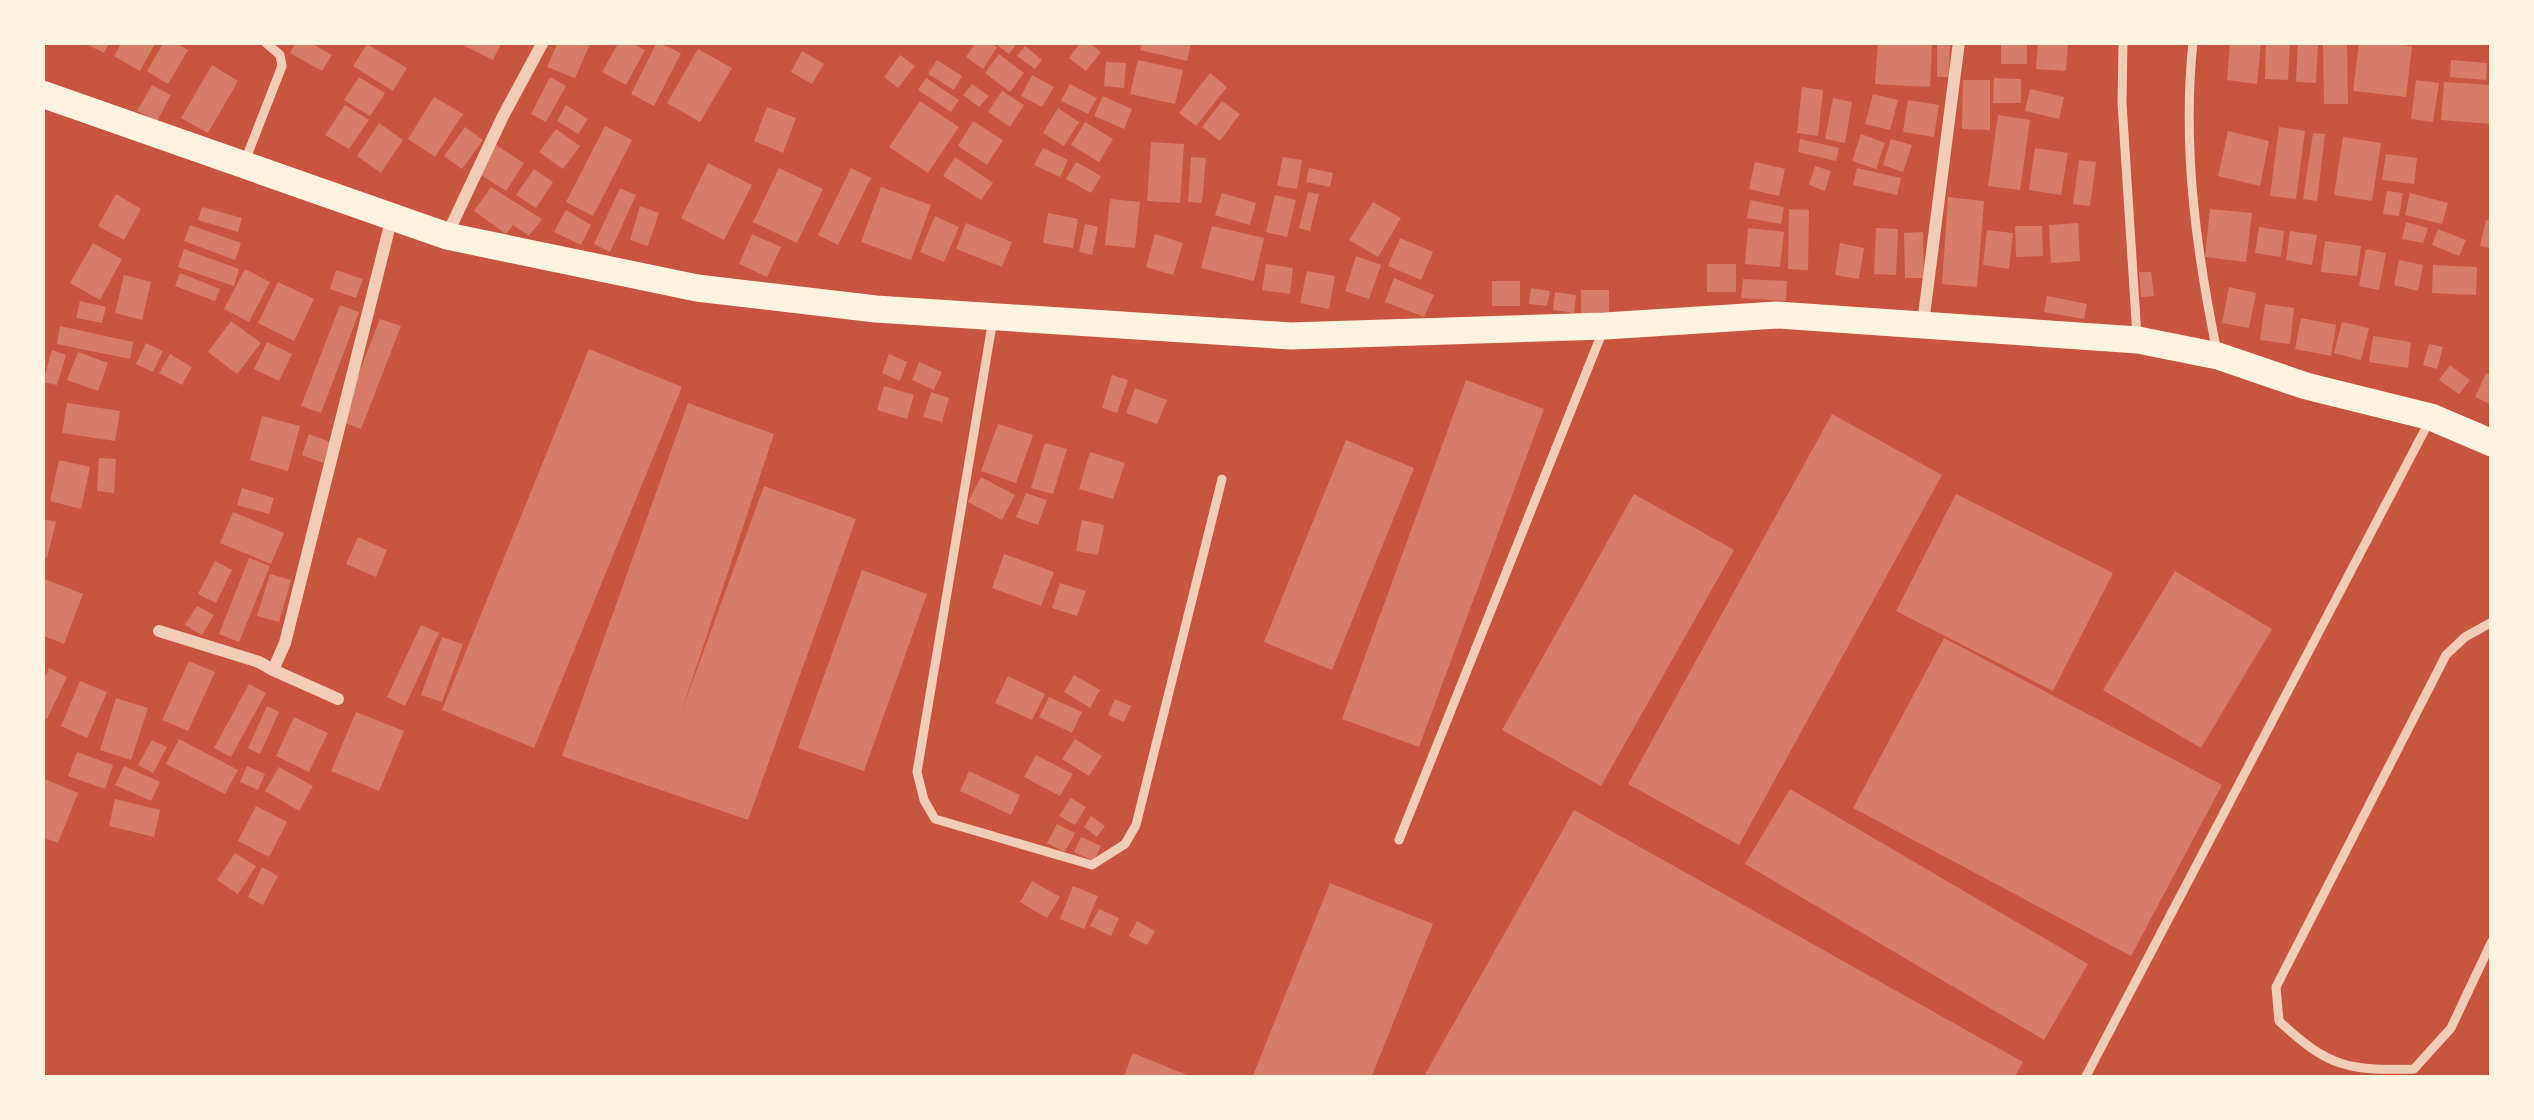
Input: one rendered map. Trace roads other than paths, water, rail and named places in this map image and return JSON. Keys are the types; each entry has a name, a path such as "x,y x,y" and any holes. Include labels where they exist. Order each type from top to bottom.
{"main road":[{"path":"42,94 447,236 697,288 993,318 1291,336 1777,315 2138,340 2218,356 2306,386 2431,417 2492,443"}],"street":[{"path":"447,236 544,42"},
{"path":"1922,324 1959,42"},
{"path":"273,670 285,643 392,216"},
{"path":"159,631 260,662 338,699"}],"lane":[{"path":"244,164 282,66 280,56 265,42"},
{"path":"2123,42 2122,104 2138,340"},
{"path":"2193,42 2187,100 2195,218 2218,356"},
{"path":"993,318 917,772 935,819 1092,865 1125,844 1136,825 1222,478"},
{"path":"1399,840 1605,326"},
{"path":"2085,1078 2431,417"},
{"path":"2492,622 2446,655 2276,987 2279,1021 2312,1052 2359,1070 2414,1069 2451,1028 2492,941"}]}
